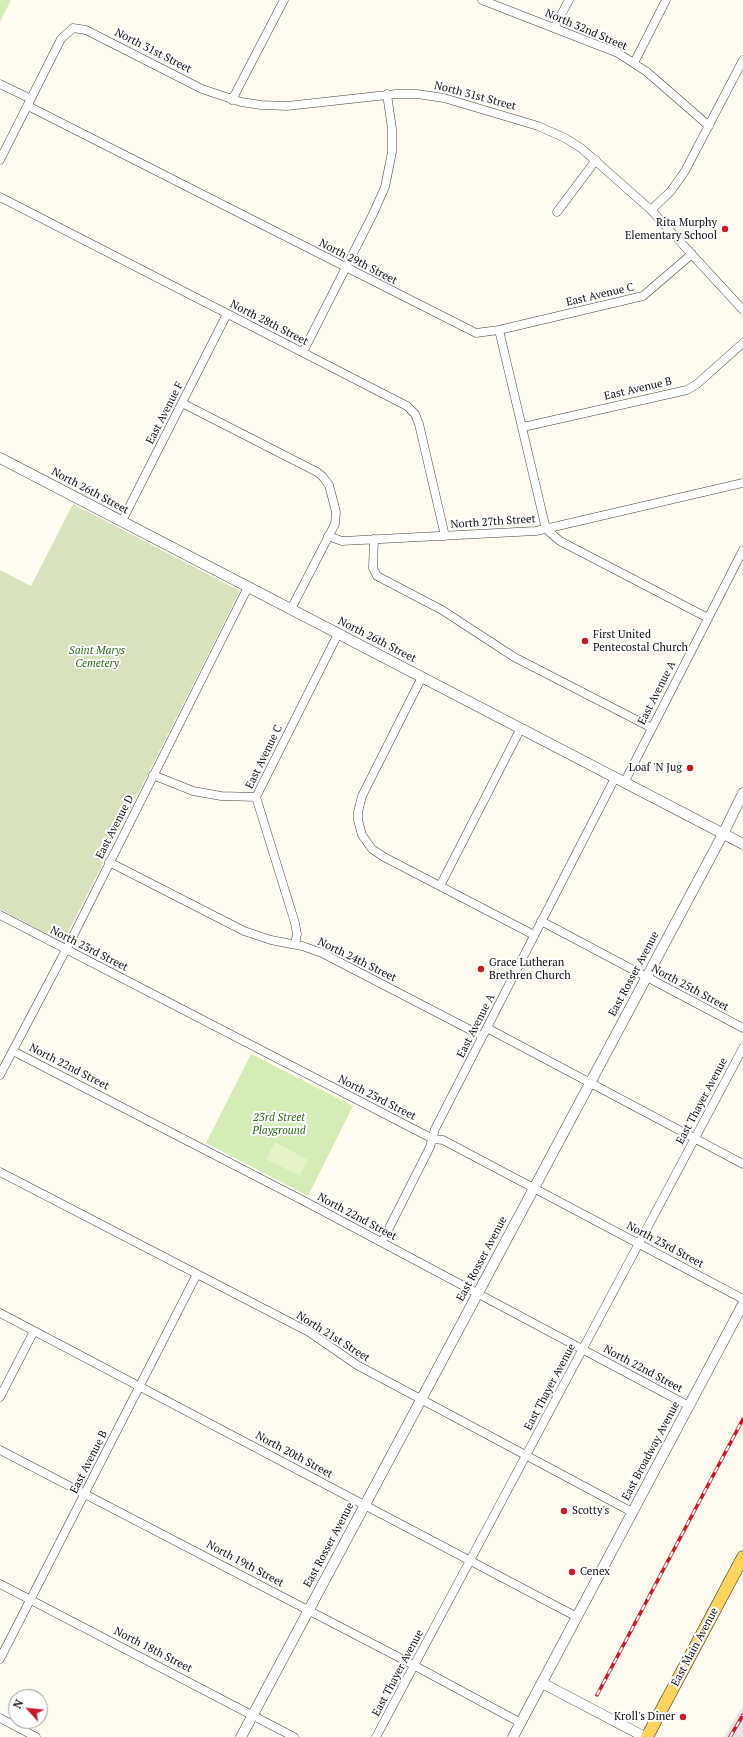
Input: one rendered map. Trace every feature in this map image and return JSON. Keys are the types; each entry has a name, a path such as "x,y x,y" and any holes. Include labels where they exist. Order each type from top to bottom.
{"main road":[{"name":"East Main Avenue","path":"646,1737 743,1557"}],"street":[{"path":"232,100 284,0"},
{"name":"North 32nd Street","path":"482,0 609,49 647,72 709,126"},
{"path":"554,28 569,0"},
{"path":"634,63 666,0"},
{"name":"North 31st Street","path":"29,102 61,39 73,28 86,30 202,89 232,100 261,106 287,106 387,94 416,94 444,98 529,123 565,138 596,160 651,210 743,310"},
{"path":"651,210 676,185 709,126 743,60"},
{"name":"North 29th Street","path":"0,84 29,102 470,332 483,333 499,330"},
{"path":"303,352 377,206 389,176 392,141 387,94"},
{"path":"0,160 29,102"},
{"path":"557,212 596,160"},
{"name":"North 28th Street","path":"0,197 402,403 414,414 419,424 445,536"},
{"name":"East Avenue C","path":"499,330 642,296 692,254"},
{"name":"East Avenue F","path":"122,521 227,314"},
{"path":"499,330 546,529 743,483"},
{"name":"East Avenue B","path":"523,427 687,390 697,384 743,343"},
{"path":"182,403 317,472 326,480 336,512 335,524 291,609"},
{"name":"North 26th Street","path":"0,458 743,844"},
{"name":"North 27th Street","path":"328,536 342,541 546,529 560,541 708,618"},
{"path":"374,539 373,568 375,574 436,607 508,653 652,728"},
{"name":"East Avenue A","path":"624,783 743,550"},
{"name":"East Avenue D","path":"0,1075 66,949 248,587"},
{"name":"East Avenue C","path":"295,944 297,934 295,923 256,797 338,634"},
{"path":"422,677 360,803 358,820 362,836 378,854 534,935"},
{"path":"440,886 521,728"},
{"path":"153,775 180,787 206,794 242,798 256,797"},
{"name":"East Avenue A","path":"382,1242 433,1139 436,1128 482,1036 615,778"},
{"name":"East Rosser Avenue","path":"241,1737 723,834 743,793"},
{"name":"North 24th Street","path":"110,862 244,931 271,940 295,944 322,953 482,1036"},
{"name":"North 23rd Street","path":"0,915 433,1139 443,1140 743,1299"},
{"name":"North 25th Street","path":"541,921 743,1028"},
{"path":"487,1028 743,1164"},
{"name":"East Thayer Avenue","path":"376,1737 743,1048"},
{"name":"North 22nd Street","path":"13,1051 382,1242 689,1406"},
{"name":"North 21st Street","path":"0,1172 309,1332 357,1365 632,1512"},
{"name":"East Avenue B","path":"0,1659 197,1274"},
{"name":"East Broadway Avenue","path":"513,1737 743,1304"},
{"name":"North 20th Street","path":"0,1313 577,1617"},
{"path":"0,1397 34,1331"},
{"name":"North 19th Street","path":"0,1450 414,1665 521,1723"},
{"name":"North 18th Street","path":"0,1584 294,1737"},
{"path":"542,1683 646,1737"},
{"path":"0,1718 36,1737"}],"shaded area":[{"path":"743,1706 743,1737 724,1737"}],"green space":[{"path":"0,0 11,0 0,22"},
{"name":"Saint Marys Cemetery","path":"73,504 240,591 63,942 0,909 0,570 31,586"},
{"name":"23rd Street Playground","path":"251,1054 353,1106 308,1196 206,1143"},
{"path":"275,1142 308,1160 300,1176 266,1159"}],"railway":[{"path":"597,1695 743,1419"},
{"path":"730,1737 743,1715"}],"place":[{"name":"Rita Murphy Elementary School","path":"725,229"},
{"name":"First United Pentecostal Church","path":"585,641"},
{"name":"Loaf 'N Jug","path":"690,768"},
{"name":"Grace Lutheran Brethren Church","path":"481,969"},
{"name":"Scotty's","path":"564,1511"},
{"name":"Cenex","path":"572,1572"},
{"name":"Kroll's Diner","path":"683,1717"}]}
